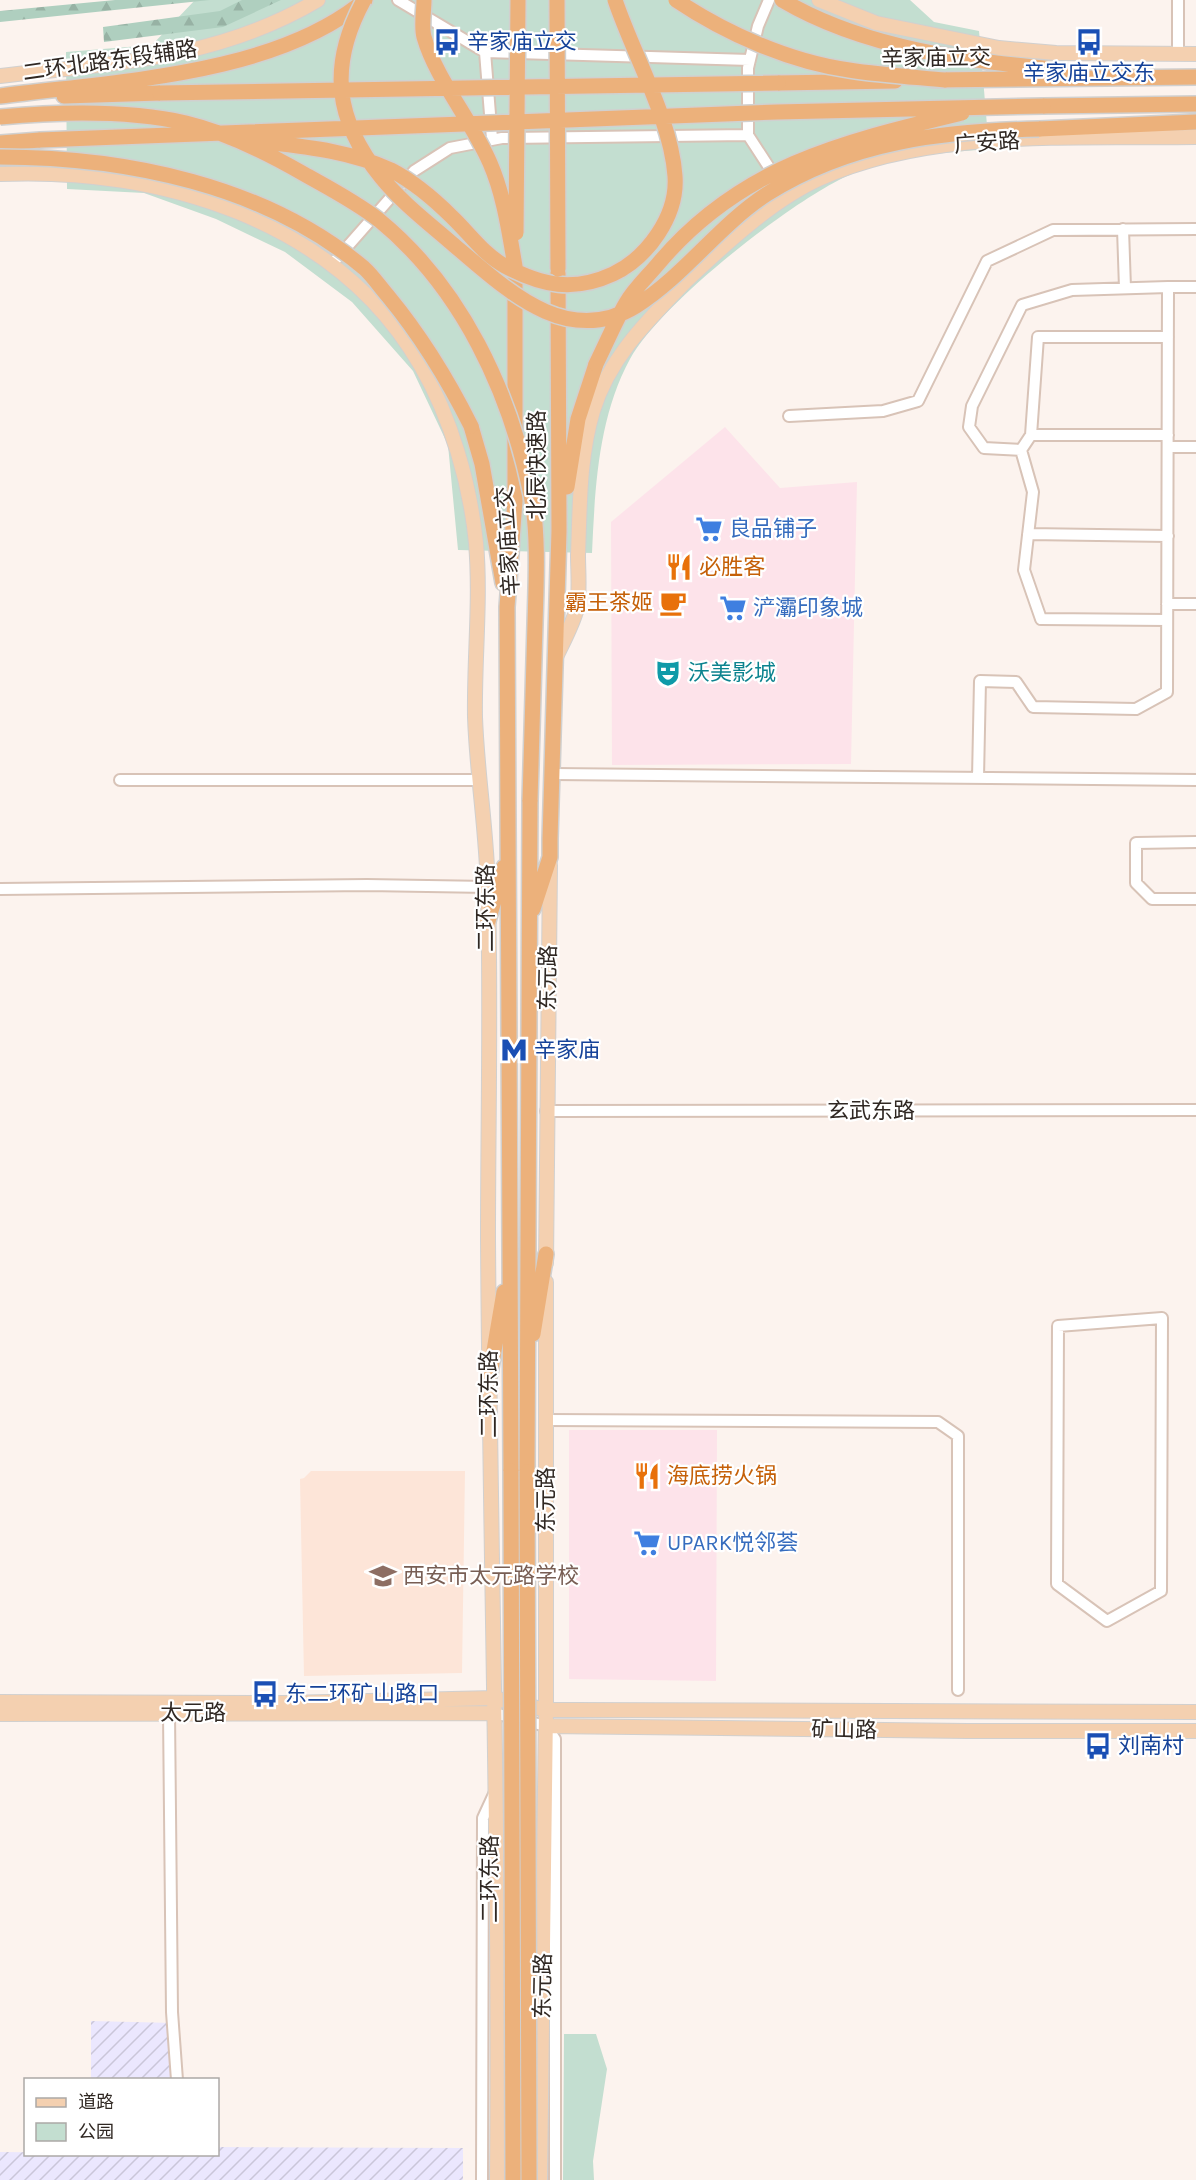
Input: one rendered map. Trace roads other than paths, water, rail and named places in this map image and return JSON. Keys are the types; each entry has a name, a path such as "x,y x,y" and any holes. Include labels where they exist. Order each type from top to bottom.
{"highway":[{"path":"0,97 223,65 302,39 334,22 365,0"},
{"path":"365,0 352,22 345,44 341,86 351,134 362,153 404,202 496,281 522,301 543,312 567,319 590,320 613,316 635,306 667,282 743,212 768,194 833,159 911,138 967,131 1192,123"},
{"path":"424,0 423,35 435,64 465,113 491,164 504,208 515,266"},
{"name":"北辰快速路","path":"507,607 515,501 518,0"},
{"name":"北辰快速路","path":"528,926 550,856 553,774 559,531 557,0"},
{"path":"198,134 329,150 368,160 393,171 416,187 504,266 534,279 568,287 593,283 631,266 654,242 668,213 675,177 653,96 615,0"},
{"path":"676,0 737,34 793,56 847,70 945,80"},
{"path":"782,0 809,16 921,50 1044,73 1196,77"},
{"name":"辛家庙立交","path":"0,97 172,92 945,80 1044,73"},
{"path":"0,143 994,106 1196,104"},
{"path":"559,531 578,419 596,364 627,301 682,236 729,196 798,161 851,141 994,106"},
{"name":"辛家庙立交","path":"0,117 127,115 186,123 237,141 320,182 379,220 425,266 452,300 474,335 511,417 532,498 536,582 528,926 526,1378"},
{"name":"辛家庙立交","path":"0,157 42,157 152,171 245,200 303,225 365,269 404,316 449,381 471,426 482,464 507,607"},
{"name":"二环东路","path":"507,607 510,1250 519,1471 529,2180"},
{"path":"488,921 509,853"},
{"path":"490,1374 510,1250"},
{"path":"519,1471 526,1378 546,1254"},
{"name":"二环东路","path":"513,2180 519,1471"}],"main road":[{"name":"二环北路东段辅路","path":"0,76 159,57 205,48 272,24 318,0"},
{"path":"819,0 876,23 999,48 1056,53 1196,54"},
{"name":"广安路","path":"556,659 577,608 581,468 594,410 606,380 626,346 650,318 714,254 787,196 817,179 865,160 922,148 995,141 1196,137"},
{"path":"0,174 54,173 107,177 162,187 225,206 284,234 332,264"},
{"name":"东元路","path":"332,264 379,306 421,365 447,420 458,458 476,544 475,719 488,887 497,2180"},
{"name":"东元路","path":"540,2180 546,1726 546,1111 550,856"},
{"name":"太元路","path":"0,1702 285,1702 494,1698"},
{"name":"矿山路","path":"494,1698 546,1710 1196,1712"},
{"name":"太元路","path":"0,1714 494,1713"},
{"name":"矿山路","path":"546,1726 1196,1731"}],"street":[{"path":"398,0 485,52 750,60"},
{"path":"769,0 758,26 750,60 748,135 787,196"},
{"path":"1178,0 1178,54"},
{"path":"485,52 492,140"},
{"path":"332,264 414,171 450,147 492,140 748,135"},
{"path":"1124,229 1125,288"},
{"path":"789,416 883,411 918,401 987,261 1053,230 1196,229"},
{"path":"978,778 980,681 1016,682 1034,707 1136,709 1167,692 1168,287"},
{"path":"1021,450 984,448 969,426 972,406 1022,305 1072,290 1196,287"},
{"path":"1167,620 1041,619 1024,570 1033,492 1021,450 1031,435 1038,337 1168,337"},
{"path":"1031,435 1168,441 1196,447"},
{"path":"1028,534 1167,536"},
{"path":"1167,604 1196,604"},
{"path":"553,774 1196,780"},
{"path":"120,780 479,780"},
{"path":"1196,842 1136,843 1136,883 1152,899 1196,899"},
{"path":"0,889 367,885 488,887"},
{"name":"玄武东路","path":"546,1111 1196,1110"},
{"path":"1162,1318 1161,1591 1107,1621 1058,1584 1058,1326 1162,1318"},
{"path":"546,1420 938,1422 958,1436 958,1690"},
{"path":"169,1713 172,2012 177,2078"},
{"name":"矿山路","path":"494,1713 546,1726"},
{"path":"546,1726 555,1739 555,2180"},
{"path":"482,2180 483,1818 495,1792"}],"place":[{"name":"辛家庙立交","path":"447,42"},
{"name":"辛家庙立交东","path":"1089,42"},
{"name":"良品铺子","path":"709,529"},
{"name":"必胜客","path":"679,567"},
{"name":"霸王茶姬","path":"673,603"},
{"name":"浐灞印象城","path":"733,608"},
{"name":"沃美影城","path":"668,673"},
{"name":"辛家庙","path":"514,1050"},
{"name":"海底捞火锅","path":"647,1476"},
{"name":"UPARK悦邻荟","path":"647,1543"},
{"name":"西安市太元路学校","path":"383,1576"},
{"name":"东二环矿山路口","path":"265,1694"},
{"name":"刘南村","path":"1098,1746"}]}
